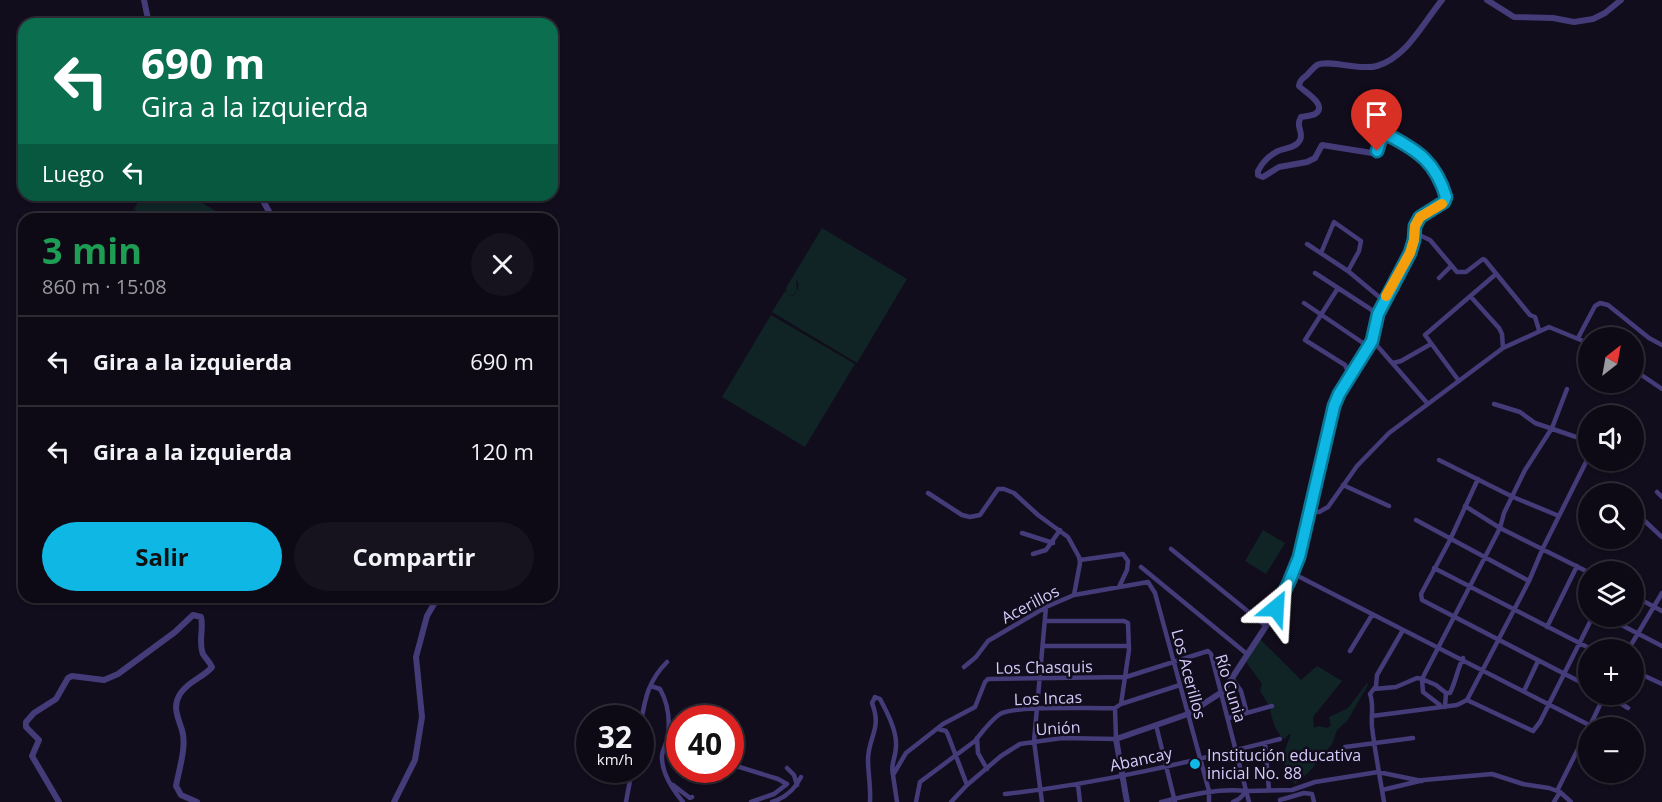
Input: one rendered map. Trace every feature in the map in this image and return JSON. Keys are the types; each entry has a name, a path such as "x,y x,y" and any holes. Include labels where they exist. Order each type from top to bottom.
{"street":[{"path":"144,0 148,18"},
{"path":"1116,739 1188,714 1222,692 1266,626 1283,596 1299,557 1334,406 1371,344 1378,314 1410,253 1420,217 1444,202 1446,197 1437,172 1429,162 1388,135 1380,139 1377,151 1372,153 1322,145 1315,158 1307,162 1279,167 1263,177 1258,175 1258,171 1272,155 1294,146 1299,141 1298,126 1301,117 1314,115 1318,111 1319,106 1316,100 1299,86 1300,81 1315,66 1328,63 1362,68 1377,66 1392,60 1442,0"},
{"path":"1487,0 1514,18 1553,18 1574,22 1593,19 1621,0"},
{"path":"1321,253 1334,222 1361,240 1359,251 1348,270"},
{"path":"1415,233 1430,240 1456,272 1462,273 1483,259 1530,315 1536,317 1539,330"},
{"path":"1307,244 1348,270 1384,301"},
{"path":"1440,278 1451,266"},
{"path":"1315,273 1378,314"},
{"path":"1459,381 1425,335 1496,274"},
{"path":"1338,288 1305,340 1345,365 1350,376"},
{"path":"1471,297 1499,328 1503,348"},
{"path":"1304,303 1371,344 1393,363 1428,404"},
{"path":"1584,327 1595,306 1600,303 1608,304 1636,327"},
{"path":"1309,512 1324,510 1380,440 1503,348 1549,327 1578,338"},
{"path":"1644,334 1662,345"},
{"path":"1393,363 1431,344"},
{"path":"1644,376 1662,388"},
{"path":"1439,708 1440,705 1423,692 1422,679 1500,528 1504,513 1531,460 1552,428 1567,389"},
{"path":"1494,404 1520,412 1535,423 1578,438"},
{"path":"1440,460 1513,497 1559,516"},
{"path":"1372,716 1457,705 1467,700 1529,581 1582,471"},
{"path":"1478,479 1420,597 1453,617 1578,681"},
{"path":"1343,485 1389,506"},
{"path":"928,493 970,518 980,515 998,489 1009,490 1068,537 1080,560 1074,595"},
{"path":"1657,492 1662,497"},
{"path":"1465,506 1500,528 1577,566 1547,627"},
{"path":"1416,520 1529,581"},
{"path":"1644,520 1662,537"},
{"path":"1033,554 1046,550 1060,531"},
{"path":"1022,533 1053,543"},
{"path":"1171,549 1266,626"},
{"path":"1080,560 1123,554 1128,561 1127,570 1119,587"},
{"path":"1141,567 1247,654"},
{"path":"1434,568 1578,642"},
{"path":"1292,573 1372,615 1463,658 1578,720"},
{"name":"Los Acerillos","path":"1119,587 1148,582 1153,587 1209,791 1209,802"},
{"name":"Acerillos","path":"964,667 976,657 988,641 1046,607 1074,595 1119,587"},
{"path":"1633,639 1662,593"},
{"path":"1644,602 1662,611"},
{"path":"394,802 415,760 422,717 416,657 427,616 435,603"},
{"path":"1042,802 1034,741 1046,607"},
{"path":"58,802 34,762 33,752 39,740 26,727 29,718 56,699 68,678 72,676 104,680 118,674 175,632 193,615 201,617 203,653 212,667 192,680 179,696 175,708 183,731 176,786 181,795 197,802"},
{"path":"1350,651 1372,615"},
{"path":"1045,621 1122,621 1128,623 1129,646 1121,704"},
{"path":"1625,627 1662,646"},
{"path":"1384,802 1374,743 1373,704 1370,694 1377,684 1376,677 1403,630"},
{"path":"1043,646 1129,646"},
{"path":"1467,700 1533,731 1540,722 1578,647"},
{"name":"Río Cunia","path":"1173,662 1209,651 1248,790 1249,802"},
{"path":"1446,693 1450,693 1463,658"},
{"path":"1524,691 1538,661"},
{"path":"644,705 658,671 667,662"},
{"name":"Los Chasquis","path":"938,729 975,707 985,681 988,679 1126,677 1173,662"},
{"path":"1644,676 1662,684"},
{"path":"1232,678 1241,691 1247,713"},
{"path":"1374,689 1396,687 1417,678 1436,685 1446,693"},
{"path":"1126,802 1116,739 1115,708 1180,685"},
{"path":"651,686 660,689 666,705 668,736 662,754 667,780 683,802"},
{"path":"1445,707 1446,693"},
{"path":"870,802 868,760 877,720 877,713 872,703 875,697 880,699 891,725 896,746 891,764 897,802"},
{"path":"1623,705 1628,708"},
{"path":"1228,718 1272,706"},
{"name":"Los Incas","path":"916,802 920,782 977,738 1000,714 1036,709 1115,708"},
{"path":"1156,725 1175,800"},
{"path":"893,775 906,753 938,729 948,735 967,784"},
{"path":"977,738 978,753 987,769"},
{"name":"Unión","path":"951,802 967,784 1013,747 1034,741 1062,738 1116,739"},
{"path":"1345,747 1413,738"},
{"name":"Abancay","path":"1005,794 1078,785 1280,739"},
{"path":"1265,742 1269,790"},
{"path":"1554,802 1578,753"},
{"path":"744,768 787,784 774,794 751,802"},
{"path":"787,768 794,775 797,785"},
{"path":"1161,802 1229,789 1278,792 1315,782 1378,772 1422,781"},
{"path":"1382,790 1422,781 1491,774 1558,792 1571,802"},
{"path":"772,802 779,800 797,785 801,777"},
{"path":"626,802 630,783"},
{"path":"671,784 690,798 692,797"},
{"path":"1078,785 1080,802"},
{"path":"1233,802 1248,790"},
{"path":"1278,792 1280,801 1307,792 1312,794 1314,802"}],"green space":[{"path":"139,201 199,201 219,213 139,213 134,209"},
{"path":"822,228 907,279 857,363 772,312 785,291 787,293 786,288"},
{"path":"771,315 855,364 805,447 722,397"},
{"path":"1263,530 1285,543 1266,574 1245,561"},
{"path":"1258,637 1301,680 1317,666 1342,681 1313,717 1314,728 1331,726 1329,717 1348,708 1367,683 1368,685 1347,721 1337,730 1332,744 1309,772 1295,784 1287,771 1284,760 1291,735 1289,734 1285,739 1281,737 1274,725 1270,710 1272,706 1268,704 1260,691 1262,684 1244,659"}],"slow traffic":[{"path":"1386,296 1410,253 1415,226 1420,217 1442,204"}],"place":[{"name":"Institución educativa inicial No. 88","path":"1195,764"}],"route":[{"path":"1276,608 1299,557 1334,406 1372,341 1378,314 1410,253 1415,226 1420,217 1444,202 1446,197 1437,172 1429,162 1399,141 1388,135 1383,136 1377,151"}]}
